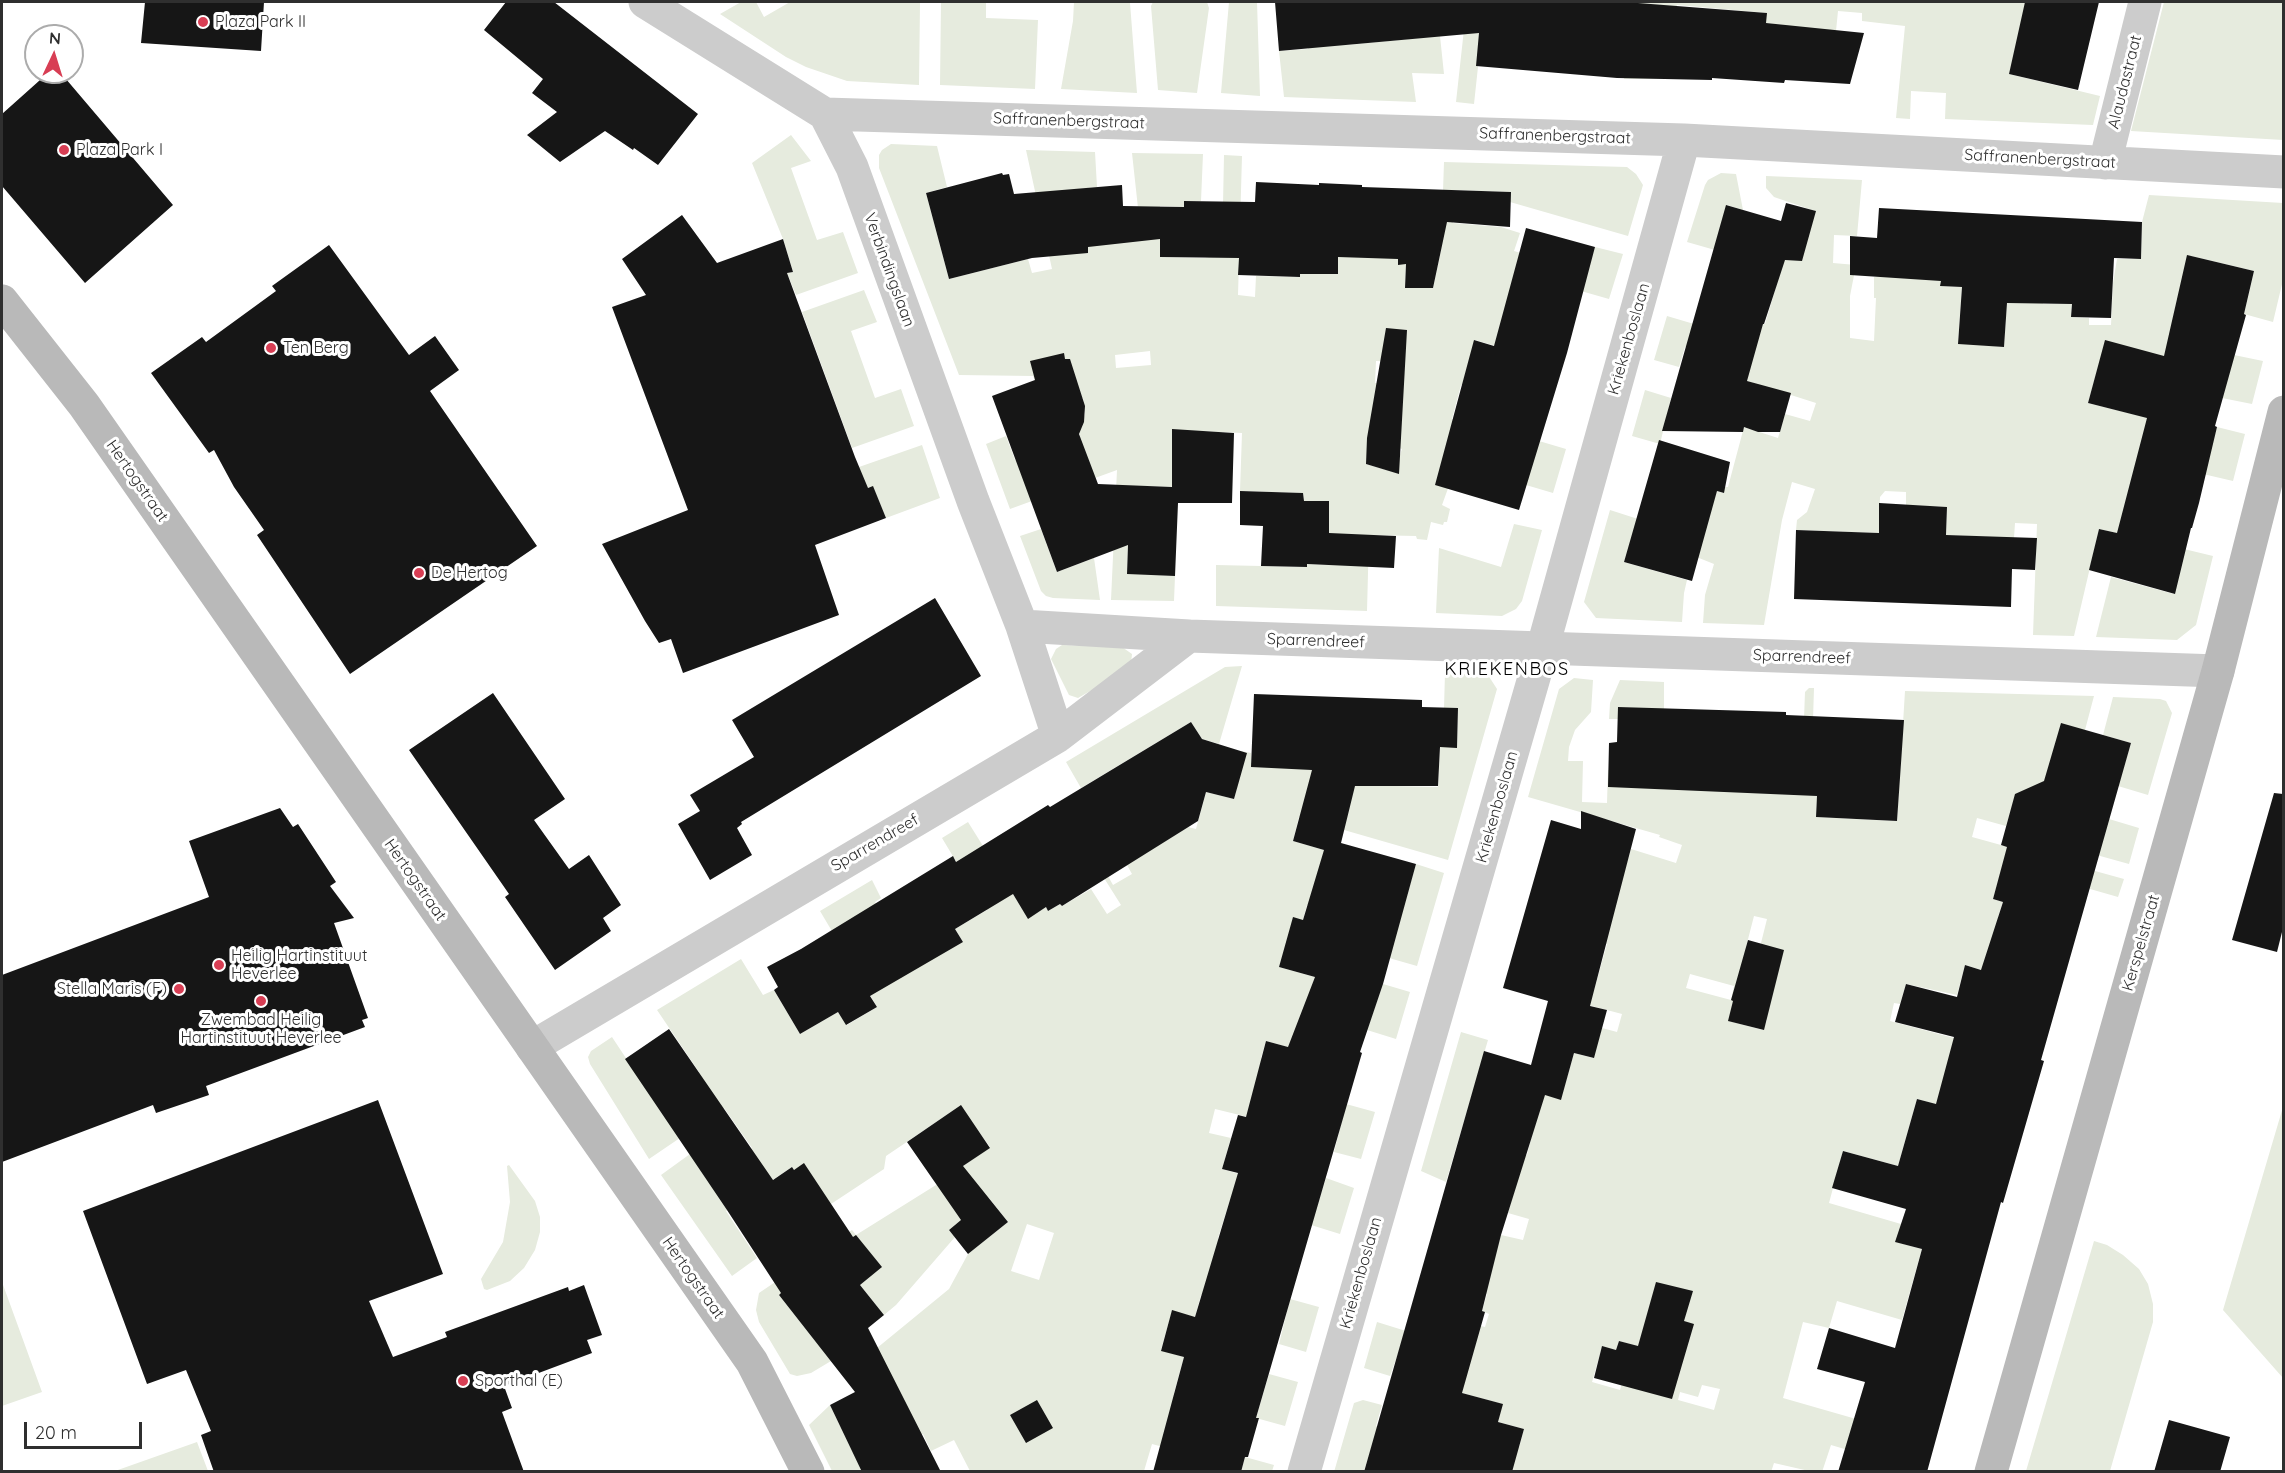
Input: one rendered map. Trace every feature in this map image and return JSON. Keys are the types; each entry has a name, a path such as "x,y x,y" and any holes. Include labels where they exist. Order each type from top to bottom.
{"street":[{"path":"645,2 825,114"},
{"name":"Alaudastraat","path":"2105,163 2145,2"},
{"name":"Saffranenbergstraat","path":"825,114 1684,140 2283,172"},
{"name":"Verbindingslaan","path":"825,114 852,167 969,490 1022,626 1058,736"},
{"name":"Kriekenboslaan","path":"1304,1472 1542,650 1684,140"},
{"name":"Hertogstraat","path":"2,301 84,405 752,1362 808,1472"},
{"name":"Kerspelstraat","path":"1991,1472 2218,671 2283,412"},
{"path":"1022,626 1189,636"},
{"name":"Sparrendreef","path":"532,1047 1058,736 1189,636 1542,650 2218,671"}],"shaded area":[{"path":"741,2 756,2 764,17 790,2 920,3 919,85 847,81 806,67 786,57 720,14"},
{"path":"941,2 986,2 986,18 1038,20 1035,89 940,85"},
{"path":"1074,2 1130,3 1137,93 1061,89 1073,21"},
{"path":"1153,2 1207,2 1209,8 1197,93 1158,90 1151,6"},
{"path":"1229,2 1257,2 1260,96 1221,93"},
{"path":"1467,2 1485,2 1474,104 1456,102"},
{"path":"1632,2 2034,2 2026,36 2009,74 2100,96 2093,125 1945,119 1946,93 1911,91 1910,119 1896,118 1905,26 1862,21 1862,13 1838,11 1835,41 1783,36 1784,25 1766,23 1766,13 1677,5 1669,79 1624,79"},
{"path":"2164,2 2283,2 2283,140 2131,131"},
{"path":"1440,36 1444,74 1412,73 1416,102 1284,97 1279,51 1308,49 1308,41 1347,45"},
{"path":"791,135 811,161 791,168 817,240 843,232 858,273 796,295 787,273 793,272 783,239 752,163"},
{"path":"891,144 937,146 947,187 926,193 949,279 1028,259 1032,273 1052,269 1026,150 1095,152 1097,187 1058,191 1088,253 1088,247 1138,208 1132,153 1203,154 1201,201 1185,201 1184,207 1160,206 1160,257 1205,258 1222,254 1224,155 1242,156 1238,295 1255,297 1256,276 1299,277 1300,274 1338,274 1338,257 1398,256 1398,264 1406,264 1405,288 1433,288 1441,250 1444,162 1627,167 1636,174 1643,185 1628,236 1510,202 1510,192 1454,190 1453,223 1501,227 1520,233 1514,251 1531,256 1499,347 1475,340 1452,419 1471,425 1442,505 1450,509 1447,522 1443,525 1431,522 1427,540 1417,539 1416,536 1369,535 1367,611 1216,606 1216,565 1306,567 1307,564 1329,565 1329,501 1304,501 1303,493 1240,491 1242,433 1196,431 1176,487 1133,486 1129,515 1127,573 1175,576 1174,601 1111,600 1117,470 1010,509 986,444 1006,436 1015,460 1080,437 1079,432 1085,414 1083,398 1042,398 1033,376 959,375 879,168 879,155","holes":["1150,351 1151,365 1116,368 1115,355","1376,361 1405,362 1403,386 1375,383","1371,417 1392,420 1392,446 1402,449 1394,472 1366,464"]},
{"path":"1721,173 1736,174 1743,210 1727,205 1715,250 1687,242 1705,185 1708,180"},
{"path":"1766,176 1862,180 1857,236 1834,235 1833,263 1856,265 1850,296 1850,338 1874,341 1876,298 1874,298 1874,277 1941,277 1941,286 1962,287 1958,343 2004,347 2007,301 2044,286 2043,304 2072,304 2071,317 2089,318 2089,325 2111,325 2113,283 2117,259 2141,259 2142,222 2149,195 2283,203 2283,280 2273,322 2244,314 2254,271 2191,256 2186,281 2192,302 2177,299 2173,318 2201,326 2172,358 2100,360 2088,403 2149,418 2120,534 2099,529 2074,636 2033,635 2037,524 2015,523 2014,538 1946,535 1947,507 1906,505 1906,492 1885,491 1880,497 1879,533 1796,530 1797,520 1807,512 1815,489 1792,482 1782,520 1764,625 1703,623 1705,595 1714,564 1694,556 1717,491 1723,493 1725,487 1728,487 1744,427 1778,438 1785,414 1810,421 1816,403 1747,381 1755,321 1765,324 1776,287 1774,266 1815,211 1774,197 1766,188"},
{"path":"1595,247 1623,254 1609,299 1581,291"},
{"path":"864,290 877,322 851,331 875,398 901,389 914,426 852,448 802,312"},
{"path":"1667,316 1694,324 1688,347 1685,347 1679,367 1654,360"},
{"path":"2234,355 2263,361 2252,404 2222,398"},
{"path":"1645,390 1671,398 1660,444 1632,436"},
{"path":"2217,427 2245,434 2233,481 2203,474"},
{"path":"1539,441 1566,449 1553,493 1526,485"},
{"path":"922,445 940,498 886,518 873,487 866,488 859,467"},
{"path":"1610,510 1638,519 1624,562 1687,580 1682,622 1596,618 1584,602"},
{"path":"1514,524 1542,530 1522,601 1516,609 1502,616 1436,613 1439,548 1501,567"},
{"path":"1041,529 1057,572 1094,558 1100,600 1053,598 1041,591 1020,536"},
{"path":"2184,549 2213,556 2196,625 2177,640 2096,637 2111,577 2174,594"},
{"path":"1062,645 1122,647 1132,654 1131,664 1125,671 1078,698 1069,695 1051,659 1056,649"},
{"path":"1242,666 1219,744 1202,739 1191,722 1081,788 1066,762 1225,667"},
{"path":"1445,673 1488,675 1497,689 1448,860 1299,817 1293,841 1338,854 1314,907 1307,905 1303,920 1279,967 1315,977 1291,1048 1266,1041 1261,1058 1268,1060 1252,1118 1215,1109 1209,1133 1231,1138 1222,1169 1253,1178 1230,1200 1218,1238 1221,1301 1201,1295 1195,1317 1172,1311 1161,1350 1184,1357 1174,1393 1190,1398 1178,1451 1152,1444 1144,1471 970,1471 954,1440 931,1451 923,1434 916,1438 877,1348 949,1289 968,1254 1008,1222 989,1198 949,1230 955,1237 896,1305 884,1315 860,1285 881,1267 824,1260 779,1295 831,1361 811,1373 797,1376 790,1374 759,1322 756,1310 759,1293 852,1230 856,1235 936,1185 990,1147 960,1106 886,1156 884,1169 831,1204 804,1164 794,1170 792,1167 726,1211 757,1258 732,1276 661,1175 690,1154 707,1180 752,1148 724,1108 649,1159 590,1064 588,1057 591,1051 612,1037 655,1102 699,1072 657,1010 741,959 763,995 774,990 800,1034 838,1012 847,1025 877,1007 820,911 872,880 881,898 875,902 889,925 963,942 955,929 987,910 942,838 968,822 1028,918 1046,907 1048,911 1060,904 1062,906 1091,889 1107,914 1121,905 1104,878 1108,876 1113,885 1132,874 1127,865 1188,827 1196,829 1206,792 1234,799 1237,788 1231,786 1241,751 1251,753 1251,763 1297,765 1395,786 1438,787 1440,747 1457,747 1458,708 1444,708","holes":["1027,1224 1054,1233 1039,1280 1011,1271"]},
{"path":"1574,678 1593,680 1591,712 1575,730 1569,747 1568,761 1583,761 1582,802 1607,803 1608,770 1803,746 1805,692 1809,688 1814,688 1812,752 1818,782 1816,817 1897,821 1905,691 2094,696 2085,730 2063,770 2027,796 2016,794 2006,826 1977,818 1972,837 2124,879 2118,897 2003,864 1993,899 2003,902 1998,917 2001,918 1985,971 1965,965 1957,995 1906,984 1900,1004 1894,1003 1890,1021 1954,1038 1956,1110 1917,1099 1898,1166 1843,1151 1829,1203 1901,1224 1896,1242 1922,1249 1902,1320 1837,1301 1829,1328 1803,1322 1783,1398 1877,1425 1868,1456 1831,1445 1822,1472 1774,1463 1771,1472 1445,1471 1519,1447 1524,1429 1498,1422 1502,1404 1462,1393 1477,1325 1485,1327 1489,1314 1482,1311 1487,1294 1483,1292 1501,1235 1523,1240 1529,1219 1508,1213 1519,1174 1520,1153 1527,1155 1542,1094 1561,1099 1574,1053 1593,1058 1602,1028 1617,1032 1622,1014 1569,1000 1594,990 1607,944 1603,943 1631,849 1676,863 1682,845 1659,837 1660,835 1528,797 1559,689","holes":["1754,916 1767,919 1759,951 1746,947","1690,974 1734,986 1731,1000 1686,988","1767,1020 1763,1030 1729,1021","1619,1341 1629,1344 1630,1355 1620,1390 1592,1382 1602,1347 1616,1350","1702,1385 1720,1389 1714,1410 1678,1400 1680,1392 1698,1397"]},
{"path":"1620,680 1664,682 1664,710 1619,707 1618,719 1609,719 1610,703"},
{"path":"2113,697 2160,699 2166,701 2172,713 2148,795 2118,786 2131,743 2103,735"},
{"path":"2109,819 2139,828 2129,864 2093,854"},
{"path":"1416,864 1444,873 1417,966 1389,958"},
{"path":"1383,984 1410,992 1396,1039 1367,1030"},
{"path":"1461,1032 1488,1040 1446,1182 1421,1171"},
{"path":"1346,1104 1375,1112 1361,1159 1334,1152"},
{"path":"2283,1107 2284,1378 2223,1310"},
{"path":"509,1165 535,1201 540,1217 540,1232 535,1250 524,1268 510,1281 487,1290 484,1289 481,1279 503,1242 510,1202 507,1166"},
{"path":"1326,1178 1354,1188 1340,1234 1311,1225"},
{"path":"2094,1241 2107,1245 2139,1269 2148,1284 2153,1304 2153,1322 2110,1471 2026,1471"},
{"path":"2,1282 42,1392 2,1406"},
{"path":"1290,1299 1319,1307 1306,1352 1279,1344"},
{"path":"1377,1322 1406,1331 1390,1376 1364,1368"},
{"path":"1269,1374 1298,1382 1285,1426 1256,1418"},
{"path":"1363,1400 1382,1405 1376,1426 1378,1427 1364,1471 1334,1472 1354,1403"},
{"path":"830,1405 862,1471 832,1471 809,1425"},
{"path":"197,1442 208,1471 115,1471"},
{"path":"1245,1457 1274,1465 1272,1471 1241,1472"}],"building":[{"name":"Plaza Park II","path":"145,2 264,2 261,51 141,43"},
{"path":"506,2 554,2 698,114 658,165 605,131 560,162 527,135 557,112 532,93 543,79 484,30"},
{"path":"1275,2 1625,2 1767,13 1766,23 1864,33 1850,84 1785,80 1784,83 1712,78 1712,80 1617,78 1476,66 1479,33 1279,51"},
{"path":"2025,2 2099,2 2078,90 2009,74"},
{"name":"Plaza Park I","path":"36,84 70,84 173,205 85,283 2,186 2,114"},
{"path":"1002,173 1003,175 1009,174 1014,194 1122,185 1123,206 1184,207 1184,201 1255,202 1256,182 1511,192 1510,227 1447,222 1433,288 1405,288 1406,264 1398,265 1398,259 1338,257 1338,274 1300,274 1300,277 1238,275 1239,258 1160,257 1160,239 1088,247 1088,253 1032,258 949,279 926,193"},
{"path":"1786,203 1816,211 1802,261 1785,260 1763,324 1747,381 1791,393 1780,432 1758,432 1744,427 1743,432 1662,431 1726,205 1781,221"},
{"path":"1879,208 2142,222 2141,259 2114,258 2111,318 2071,317 2072,304 2007,303 2004,347 1958,344 1962,287 1940,286 1941,281 1850,275 1850,236 1877,238"},
{"path":"682,215 717,263 783,239 793,272 787,273 855,457 868,488 873,486 886,518 815,545 839,615 683,673 671,639 659,643 602,544 688,510 612,307 646,295 622,259"},
{"path":"1526,228 1595,247 1567,353 1519,510 1435,485 1474,340 1494,346"},
{"path":"329,245 409,355 435,336 459,370 430,391 537,546 350,674 257,535 264,530 234,487 214,450 209,453 151,373 202,337 206,342 276,291 272,286"},
{"path":"2187,255 2254,271 2244,314 2246,315 2215,426 2217,427 2199,503 2175,594 2089,570 2099,529 2117,533 2147,418 2088,403 2105,340 2164,356"},
{"path":"1386,328 1407,330 1399,474 1366,464 1367,438"},
{"path":"1064,353 1065,359 1070,359 1085,406 1084,422 1079,434 1098,484 1172,487 1172,429 1234,433 1232,503 1178,503 1175,576 1127,574 1128,545 1057,572 992,396 1035,380 1030,361"},
{"path":"1659,440 1730,462 1724,493 1717,491 1692,581 1624,562"},
{"path":"1240,491 1303,493 1304,501 1329,501 1329,533 1396,536 1394,568 1307,564 1307,567 1261,566 1263,526 1240,525"},
{"path":"1879,503 1947,507 1946,535 2037,538 2035,570 2012,569 2011,607 1794,599 1796,530 1879,533"},
{"path":"935,598 981,676 741,822 742,824 737,828 752,855 710,880 678,824 700,811 690,795 754,757 732,720"},
{"path":"493,693 565,799 534,820 569,869 589,855 621,905 603,918 611,931 555,970 505,897 509,894 409,750"},
{"path":"1254,694 1422,700 1422,707 1458,708 1457,748 1440,747 1438,786 1355,786 1341,843 1416,864 1256,1418 1259,1418 1248,1457 1245,1457 1241,1472 1153,1472 1184,1357 1161,1351 1172,1310 1195,1317 1238,1173 1222,1169 1238,1115 1246,1117 1266,1041 1288,1047 1315,977 1279,967 1293,917 1303,920 1324,850 1293,841 1312,770 1251,767"},
{"path":"1618,707 1786,712 1786,715 1904,720 1897,821 1816,817 1817,796 1608,787 1609,743 1617,742"},
{"path":"1191,722 1202,739 1247,753 1234,799 1206,792 1198,821 1062,906 1060,904 1048,911 1046,907 1028,919 1013,894 955,929 963,942 870,996 877,1007 846,1025 838,1012 800,1034 774,990 778,987 767,967 801,949 953,856 956,862 1048,805 1050,807"},
{"path":"2061,723 2131,743 2041,1060 2044,1061 2003,1203 2001,1202 1927,1472 1838,1472 1865,1382 1817,1369 1829,1328 1895,1348 1922,1249 1895,1242 1906,1209 1832,1188 1843,1151 1898,1166 1917,1099 1936,1104 1954,1037 1895,1022 1906,984 1957,997 1965,965 1981,970 2003,902 1993,899 2007,847 2001,845 2015,794 2044,781"},
{"path":"2274,793 2283,794 2283,928 2277,952 2232,940"},
{"name":"Stella Maris (F)","path":"280,808 293,827 298,824 336,882 330,886 354,918 334,923 368,1018 362,1020 365,1027 206,1086 209,1095 156,1113 153,1105 2,1162 2,975 209,897 189,841"},
{"path":"1581,811 1636,829 1590,1006 1607,1010 1594,1058 1574,1053 1561,1100 1545,1095 1501,1235 1482,1311 1485,1312 1462,1393 1503,1404 1498,1422 1524,1429 1512,1472 1364,1472 1484,1051 1531,1065 1548,1001 1503,988 1551,820 1581,829"},
{"path":"1748,940 1784,950 1764,1030 1728,1021 1733,1001 1731,1000"},
{"path":"669,1029 773,1180 792,1167 794,1170 804,1163 853,1237 856,1235 882,1267 860,1285 884,1315 868,1328 941,1472 862,1472 830,1405 855,1392 779,1295 781,1293 727,1210 625,1059"},
{"path":"378,1100 443,1274 369,1301 393,1357 447,1337 445,1332 568,1287 569,1291 584,1285 602,1335 587,1340 592,1353 504,1386 512,1408 502,1412 524,1472 214,1472 201,1435 211,1431 186,1370 147,1384 83,1211"},
{"path":"961,1105 990,1148 963,1166 1008,1222 968,1254 949,1230 961,1220 907,1142"},
{"path":"1656,1282 1693,1291 1684,1321 1694,1324 1672,1399 1594,1378 1602,1346 1616,1350 1619,1341 1638,1346"},
{"path":"1037,1400 1053,1428 1026,1443 1010,1415"},
{"path":"2169,1420 2230,1437 2220,1472 2154,1472"}],"place":[{"name":"Plaza Park II","path":"203,22"},
{"name":"Plaza Park I","path":"64,150"},
{"name":"Ten Berg","path":"271,348"},
{"name":"De Hertog","path":"419,573"},
{"name":"Heilig Hartinstituut Heverlee","path":"219,965"},
{"name":"Stella Maris (F)","path":"179,989"},
{"name":"Zwembad Heilig Hartinstituut Heverlee","path":"261,1001"},
{"name":"Sporthal (E)","path":"463,1381"}],"district":[{"name":"KRIEKENBOS","path":"1507,670"}]}
